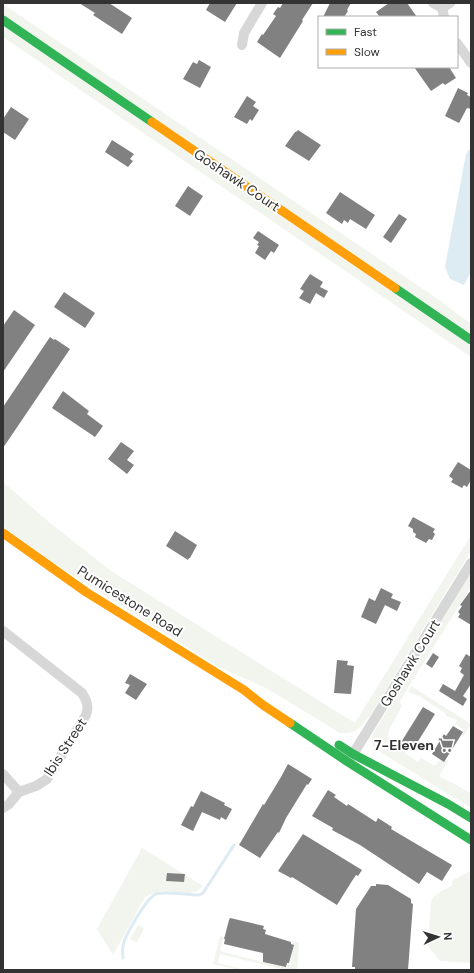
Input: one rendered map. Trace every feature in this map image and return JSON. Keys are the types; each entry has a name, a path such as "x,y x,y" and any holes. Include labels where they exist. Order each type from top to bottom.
{"main road":[{"name":"Goshawk Court","path":"3,20 471,340"},
{"name":"Pumicestone Road","path":"3,533 86,592 244,690 264,698 471,840"},
{"name":"Pumicestone Road","path":"350,758 448,804 471,818"}],"street":[{"path":"242,45 244,33 262,3"},
{"path":"458,44 471,63"},
{"name":"Goshawk Court","path":"350,758 471,563"},
{"name":"Ibis Street","path":"3,631 82,693 88,705 86,715 47,778 36,786 19,792 9,804 3,808"},
{"path":"3,774 19,792"}],"shaded area":[{"path":"3,4 432,295 471,324 471,334 3,15"},
{"path":"3,26 471,346 471,357 3,37"},
{"path":"471,147 471,272 464,285 450,279 445,267 466,154"},
{"path":"3,482 50,523 111,571 355,723 471,535 471,551 371,714 355,731 351,733 340,733 268,689 219,667 52,562 3,526"},
{"path":"471,571 471,587 400,702 402,706 389,730 388,736 390,741 418,762 421,758 435,766 440,760 444,762 445,759 448,761 439,776 471,793 471,808 377,750 372,741 373,734"},
{"path":"411,686 471,724 463,737 461,735 463,729 455,724 457,720 446,716 445,713 419,696 408,692"},
{"path":"142,848 203,886 196,892 189,893 162,891 145,897 113,955 97,929"},
{"path":"468,872 471,872 471,963 440,961 428,946 431,902 437,894 452,886 452,881"},
{"path":"138,925 144,928 137,943 130,939"},
{"path":"220,936 224,937 220,951 287,967 288,965 291,965 293,940 299,943 297,970 286,970 220,954 218,963 244,970 213,964"}],"building":[{"path":"79,3 109,3 132,18 122,34 93,15 95,13"},
{"path":"210,3 237,3 225,22 206,10"},
{"path":"283,3 313,3 280,58 257,42 276,16 273,14"},
{"path":"330,3 351,3 345,16 324,16"},
{"path":"389,3 407,3 416,16 379,16 376,12"},
{"path":"199,60 211,67 200,88 183,79 193,62 197,64"},
{"path":"415,68 450,68 456,78 445,85 443,83 431,91"},
{"path":"458,88 468,93 467,95 471,97 471,109 467,108 459,123 445,116"},
{"path":"247,96 256,102 253,106 259,110 252,121 250,119 247,124 234,117"},
{"path":"11,107 29,119 15,140 3,132 3,119"},
{"path":"298,130 321,145 309,161 285,146"},
{"path":"112,140 134,154 130,159 133,161 128,167 105,152"},
{"path":"188,186 203,196 190,216 175,206"},
{"path":"340,192 375,215 366,229 350,219 348,223 344,220 342,224 326,213"},
{"path":"399,214 407,219 391,243 383,237"},
{"path":"258,231 279,245 274,253 271,251 265,260 255,253 259,246 257,245 259,242 253,238"},
{"path":"310,274 323,282 320,287 328,291 324,298 316,293 310,304 299,298 304,291 300,289"},
{"path":"64,292 95,313 85,328 54,307"},
{"path":"14,310 35,325 3,372 3,326"},
{"path":"50,337 70,349 3,448 3,407"},
{"path":"63,391 89,411 87,414 103,426 95,437 52,408"},
{"path":"121,442 134,451 127,460 134,465 127,474 108,459"},
{"path":"458,462 471,470 471,480 467,487 464,485 462,488 451,482 453,479 449,476"},
{"path":"413,517 435,529 433,532 435,534 432,540 429,539 426,543 415,537 416,534 413,532 413,529 408,526"},
{"path":"175,531 197,545 188,560 166,546"},
{"path":"381,588 393,594 391,598 401,602 397,611 385,605 376,624 361,617 369,598 375,601"},
{"path":"471,590 471,625 458,617 460,614 458,612 462,606 460,605"},
{"path":"433,653 439,657 432,668 426,664"},
{"path":"466,654 471,657 471,684 463,696 467,699 463,706 439,691 443,684 455,691 464,675 460,672 462,668 459,666"},
{"path":"337,660 348,661 347,665 354,666 351,694 334,693"},
{"path":"130,674 147,684 136,700 125,693 130,685 125,683"},
{"path":"423,707 435,714 412,751 400,744"},
{"name":"7-Eleven","path":"453,726 463,732 444,762 432,754 444,734 446,736"},
{"path":"288,764 312,779 308,785 307,784 286,818 279,833 278,832 260,858 239,845"},
{"path":"328,790 336,795 334,797 347,806 348,804 376,822 378,818 392,827 391,829 452,865 442,881 427,872 419,884 360,845 332,830 333,828 312,816"},
{"path":"201,791 225,803 224,805 232,809 226,820 221,817 220,820 202,812 193,831 181,825 191,806 193,807"},
{"path":"303,834 362,870 358,876 356,875 337,905 292,877 291,878 278,871"},
{"path":"167,873 185,874 184,882 166,881"},
{"path":"376,884 388,885 411,899 411,903 413,904 408,970 355,970 355,967 352,967 356,909 371,886 376,886"},
{"path":"230,918 264,926 263,929 266,930 265,934 291,942 291,944 294,945 289,963 287,963 286,967 263,962 263,953 224,944"}],"waterway":[{"path":"123,958 124,941 136,918 147,902 156,894 161,893 199,895 203,893 234,845"}],"traffic: fast":[{"path":"3,20 152,122"},
{"path":"395,288 471,340"},
{"path":"290,723 348,762 471,840"},
{"path":"339,745 471,818"}],"traffic: slow":[{"path":"152,122 395,288"},
{"path":"3,533 86,592 244,690 290,723"}],"place":[{"name":"7-Eleven","path":"446,745"}]}
